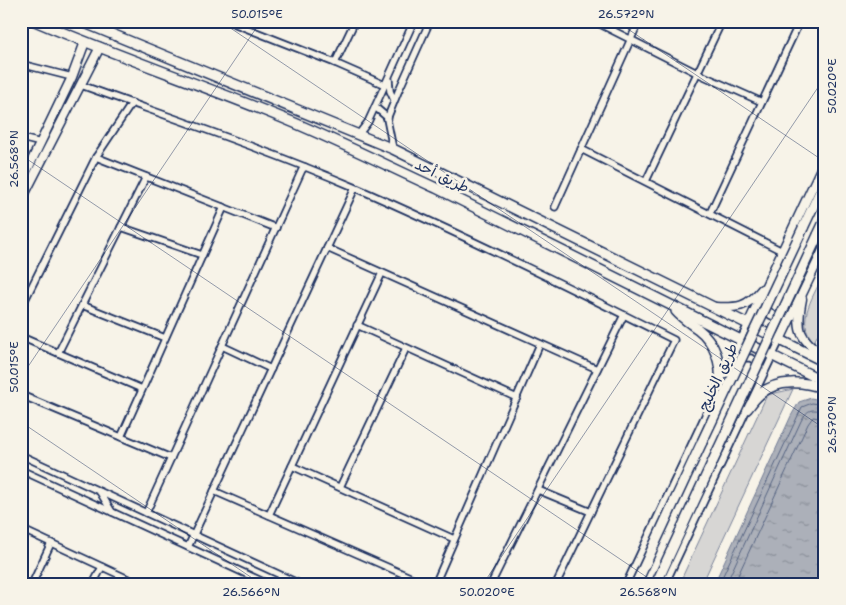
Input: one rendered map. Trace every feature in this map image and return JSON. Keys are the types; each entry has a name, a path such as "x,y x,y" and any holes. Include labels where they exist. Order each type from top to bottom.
{"main road":[{"name":"طريق أحد","path":"35,21 292,122 436,188 825,382"},
{"name":"طريق أحد","path":"80,21 393,149 825,362"},
{"path":"21,184 72,77 85,42"},
{"path":"21,201 100,47"},
{"path":"748,324 825,160"},
{"name":"طريق الخليج","path":"636,584 825,181"},
{"name":"طريق الخليج","path":"656,584 825,220"},
{"path":"780,340 825,246"},
{"path":"712,307 736,308 750,302 760,291 773,270"},
{"path":"768,283 764,304 767,312 779,317 786,316 797,303"},
{"path":"803,291 798,323 802,334 810,345 825,356"},
{"path":"671,306 680,316 700,330 710,342 718,356 721,373 720,385"},
{"path":"747,409 758,395 769,387 779,384 795,382 825,389"}],"street":[{"path":"228,21 335,63 385,86"},
{"path":"335,63 355,21"},
{"path":"358,135 368,122 414,21"},
{"path":"393,149 388,118 394,100 430,21"},
{"path":"594,21 697,73 762,102"},
{"path":"555,206 639,21"},
{"path":"646,181 722,21"},
{"path":"710,213 800,21"},
{"path":"21,64 72,77"},
{"path":"389,77 390,91 394,100"},
{"path":"81,85 306,167 355,188 509,259 674,340 556,584"},
{"path":"21,308 96,157 132,103"},
{"path":"375,107 388,118"},
{"path":"21,138 41,143"},
{"path":"581,149 782,251"},
{"path":"96,157 276,228"},
{"path":"146,512 302,170 306,167"},
{"path":"58,353 146,176"},
{"path":"188,547 355,188"},
{"path":"120,437 224,207"},
{"path":"121,227 202,255"},
{"path":"327,248 597,370"},
{"path":"269,515 382,273"},
{"path":"82,305 165,338"},
{"path":"491,584 624,315"},
{"path":"626,584 748,324"},
{"path":"357,325 517,398"},
{"path":"21,337 142,390"},
{"path":"665,584 780,340"},
{"path":"435,584 540,344"},
{"path":"222,346 271,369"},
{"path":"340,487 406,348"},
{"path":"724,375 739,358 751,358 761,367 754,394"},
{"path":"21,395 171,458"},
{"path":"21,455 300,584"},
{"path":"292,466 454,539"},
{"path":"21,470 268,584"},
{"path":"538,490 591,512"},
{"path":"100,491 112,512"},
{"path":"214,491 426,584"},
{"path":"21,529 139,584"},
{"path":"32,584 52,543"},
{"path":"93,584 102,566"}],"shaded area":[{"path":"825,272 825,320 814,342 808,334 806,316 808,307"},
{"path":"793,389 702,584 679,584 767,395"}],"water":[{"path":"811,398 825,401 825,584 714,584 791,416 799,402"}]}
